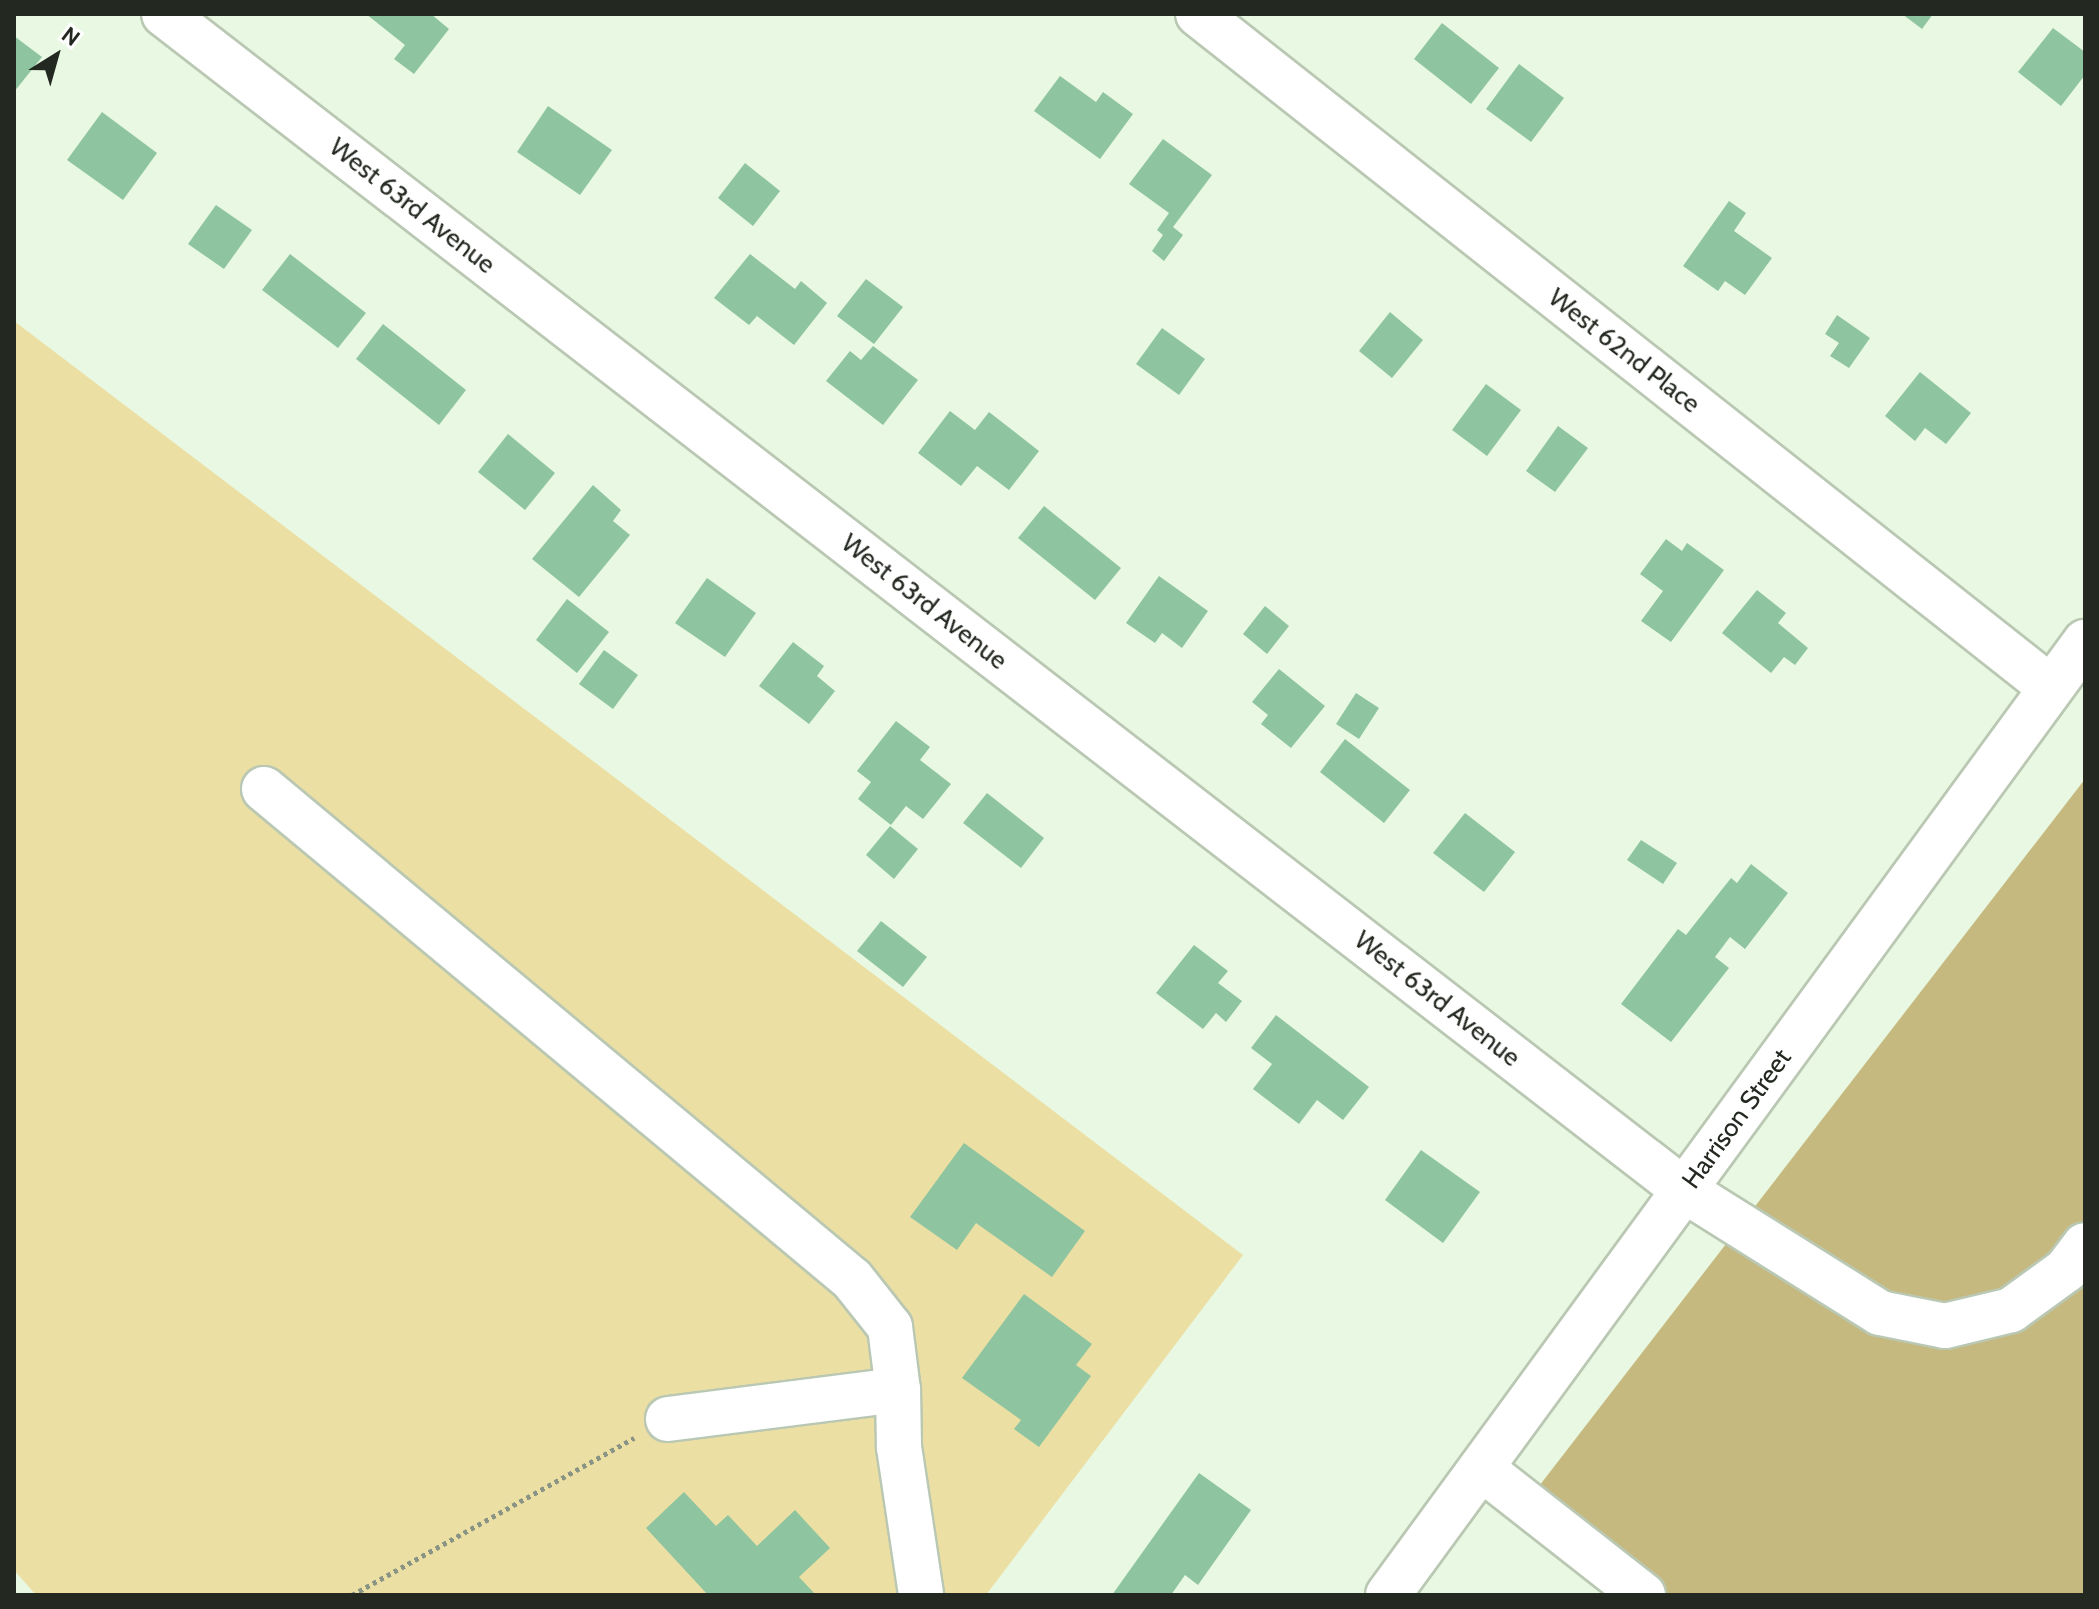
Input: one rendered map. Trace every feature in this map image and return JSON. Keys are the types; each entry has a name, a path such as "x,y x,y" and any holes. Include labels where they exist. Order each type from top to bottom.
{"street":[{"name":"West 63rd Avenue","path":"164,14 1684,1190 1880,1313 1945,1326 2011,1310 2066,1270 2085,1245"},
{"name":"West 62nd Place","path":"1198,14 2051,688"},
{"name":"Harrison Street","path":"1388,1595 2085,642"},
{"path":"264,789 852,1279 890,1327 898,1390 899,1447 921,1595"},
{"path":"668,1419 898,1390"},
{"path":"1481,1468 1643,1595"}],"path":[{"path":"352,1595 668,1419"}],"shaded area":[{"path":"14,321 1243,1255 986,1595 36,1595 14,1570"},
{"path":"2085,779 2085,1595 1643,1595 1526,1503"}],"building":[{"path":"366,14 431,14 449,29 414,74 394,59 405,45"},
{"path":"1902,14 1933,14 1922,29"},
{"path":"1442,23 1499,68 1471,104 1414,59"},
{"path":"2053,28 2085,52 2085,75 2061,106 2018,72"},
{"path":"14,36 42,57 14,92"},
{"path":"1519,64 1564,98 1531,142 1486,109"},
{"path":"1060,76 1096,102 1103,92 1133,114 1100,159 1034,111"},
{"path":"548,106 612,150 580,195 517,152"},
{"path":"102,112 157,153 123,200 67,160"},
{"path":"1163,139 1212,175 1173,227 1183,235 1164,261 1152,251 1163,235 1157,230 1169,213 1129,184"},
{"path":"745,163 780,191 753,226 718,198"},
{"path":"1729,201 1746,213 1734,231 1772,258 1745,295 1725,281 1718,291 1683,266"},
{"path":"216,205 252,230 224,269 188,244"},
{"path":"290,254 366,313 338,348 262,290"},
{"path":"750,254 795,289 801,281 827,303 794,345 757,316 749,325 714,298"},
{"path":"866,279 903,307 874,344 837,316"},
{"path":"1390,312 1423,340 1392,378 1359,351"},
{"path":"1837,315 1870,338 1849,368 1830,356 1839,343 1825,334"},
{"path":"383,324 466,390 439,425 356,359"},
{"path":"1162,328 1205,359 1179,395 1136,364"},
{"path":"873,346 918,380 883,425 826,381 850,351 861,360"},
{"path":"1920,372 1971,413 1946,444 1925,428 1915,441 1885,416"},
{"path":"1486,384 1521,410 1487,456 1452,430"},
{"path":"950,411 975,430 989,412 1039,451 1009,490 977,466 961,486 918,453"},
{"path":"1558,426 1588,448 1555,492 1526,471"},
{"path":"508,434 555,473 525,510 478,472"},
{"path":"593,485 621,510 613,521 630,535 579,597 532,559"},
{"path":"1044,506 1121,568 1095,600 1018,538"},
{"path":"1666,539 1682,551 1687,543 1724,570 1671,642 1641,621 1663,591 1640,574"},
{"path":"1159,576 1208,611 1182,648 1162,633 1155,643 1126,623"},
{"path":"707,578 756,613 725,657 675,623"},
{"path":"1757,590 1786,613 1778,623 1808,648 1795,665 1784,657 1771,673 1722,633"},
{"path":"567,599 609,632 577,673 536,640"},
{"path":"1265,606 1289,626 1267,654 1243,634"},
{"path":"793,642 824,666 817,676 835,691 809,724 759,686"},
{"path":"604,650 638,675 613,709 579,684"},
{"path":"1279,669 1325,706 1291,748 1261,724 1268,715 1252,702"},
{"path":"1356,693 1379,708 1359,739 1336,724"},
{"path":"896,721 930,747 920,760 951,784 923,819 906,806 891,825 858,799 871,782 857,771"},
{"path":"1345,739 1410,790 1384,823 1320,772"},
{"path":"987,793 1044,838 1021,868 963,823"},
{"path":"1465,813 1515,852 1484,892 1433,853"},
{"path":"890,826 918,849 894,879 866,855"},
{"path":"1641,840 1677,863 1663,884 1627,860"},
{"path":"1751,864 1788,893 1745,949 1730,937 1715,957 1729,968 1671,1042 1621,1004 1678,929 1686,935 1731,878 1737,883"},
{"path":"881,921 927,957 903,987 857,951"},
{"path":"1194,945 1228,971 1218,983 1242,1001 1226,1022 1216,1013 1203,1029 1156,993"},
{"path":"1276,1015 1369,1087 1343,1120 1317,1100 1299,1124 1253,1089 1272,1064 1251,1048"},
{"path":"964,1143 1085,1231 1052,1277 976,1223 957,1250 910,1217"},
{"path":"1421,1150 1480,1192 1443,1243 1385,1200"},
{"path":"1024,1294 1092,1344 1076,1365 1091,1376 1039,1447 1014,1429 1021,1420 962,1378"},
{"path":"1199,1473 1251,1510 1198,1585 1185,1575 1171,1595 1112,1595"},
{"path":"684,1492 716,1526 728,1515 757,1546 795,1510 830,1548 799,1577 816,1595 708,1595 646,1528"}]}
